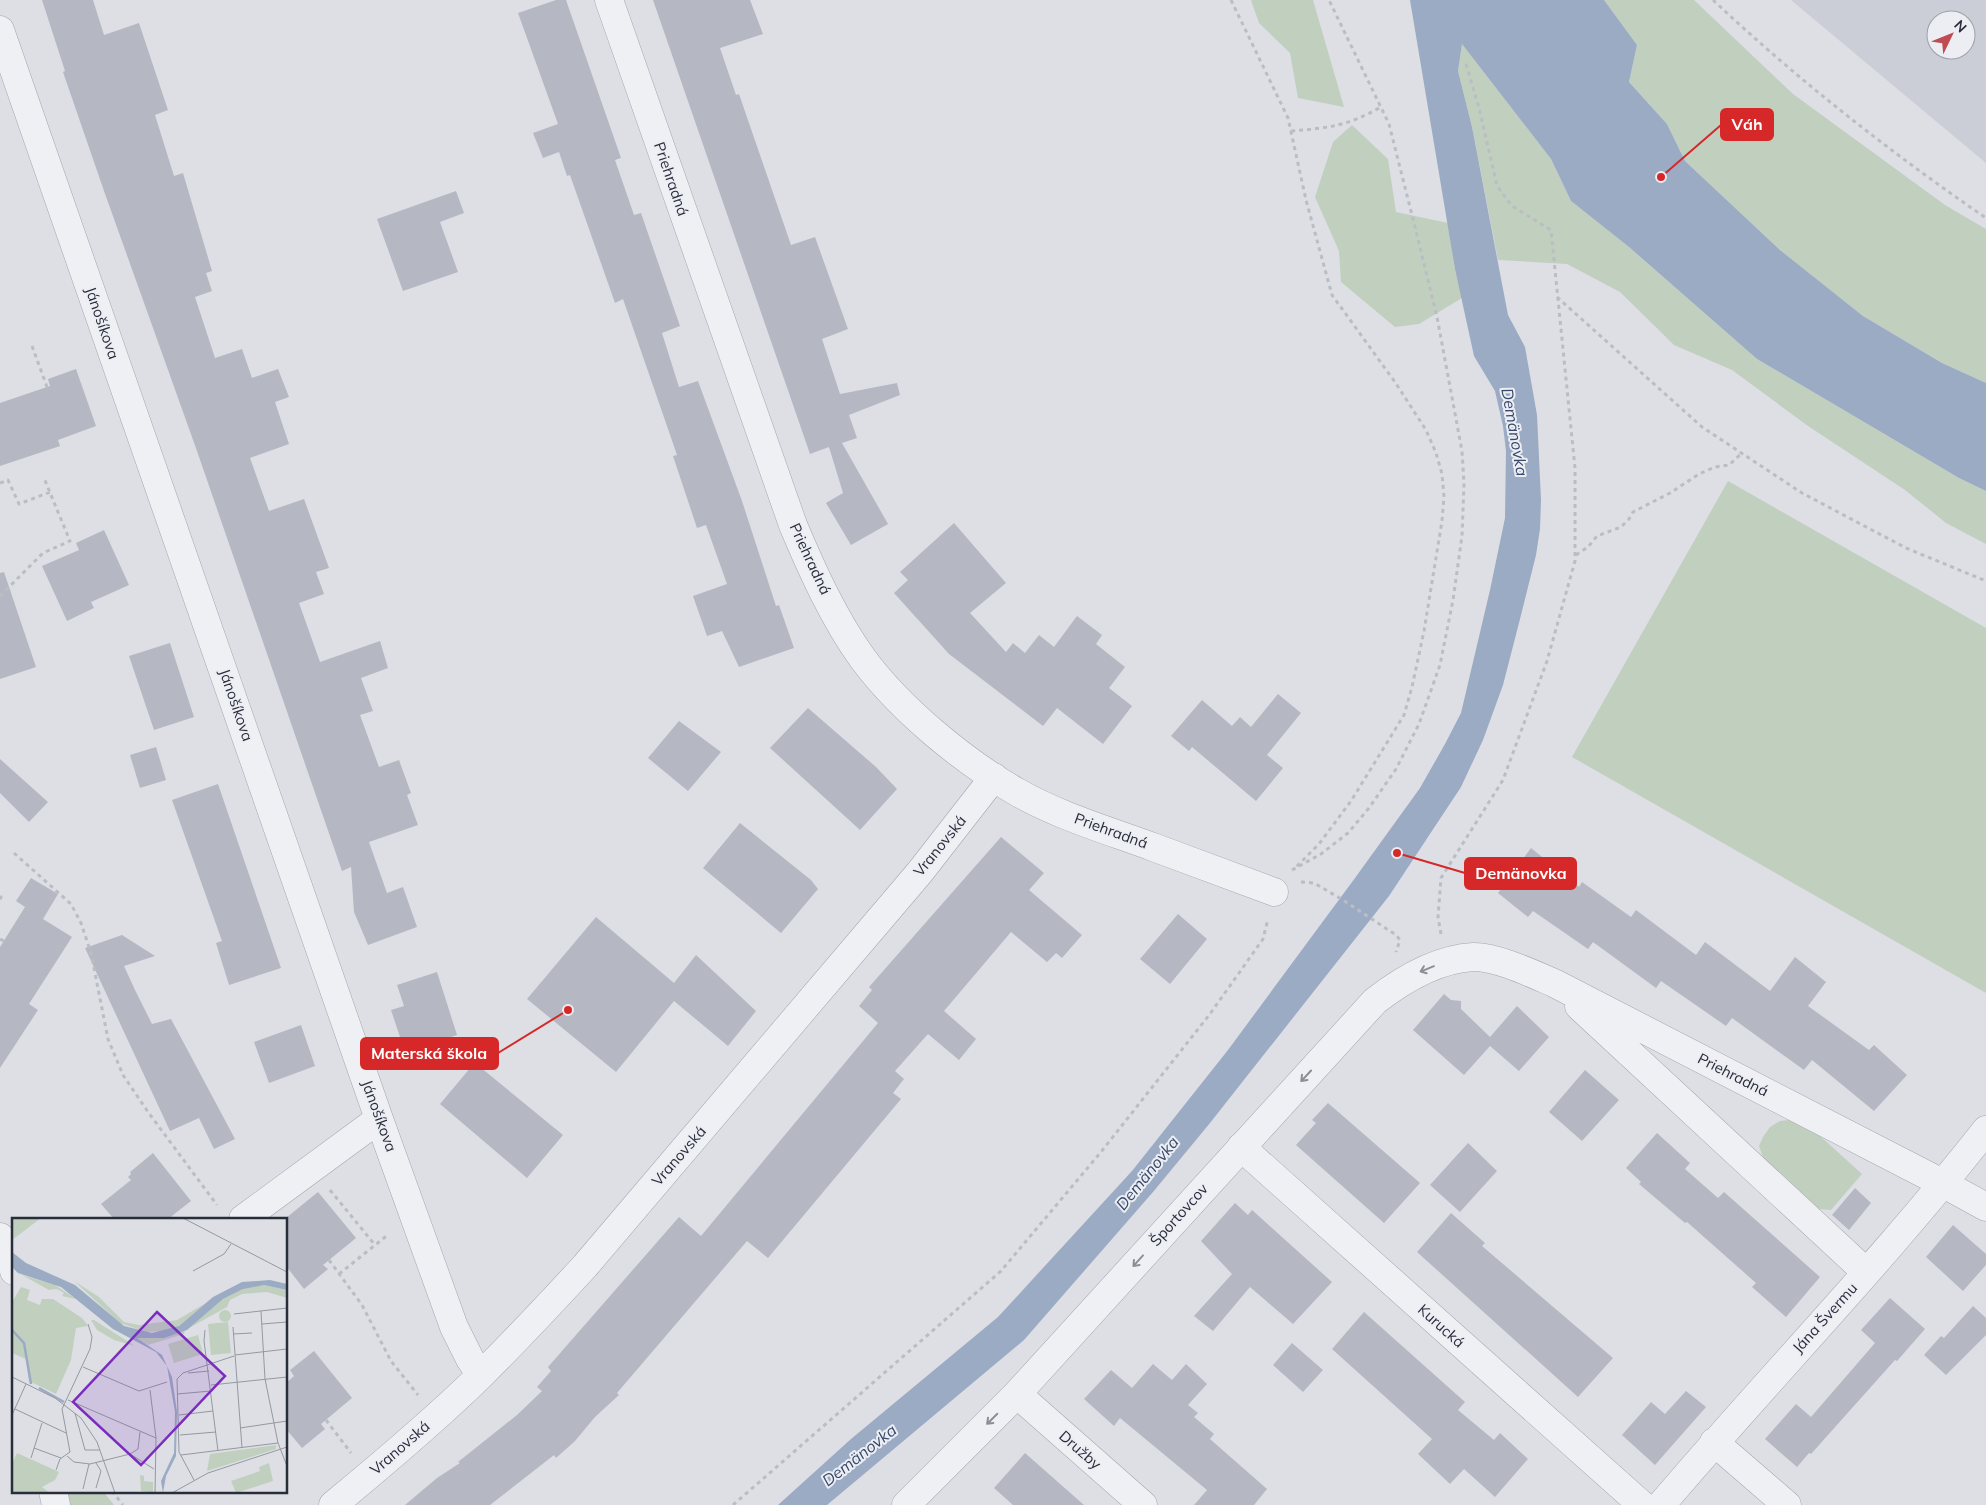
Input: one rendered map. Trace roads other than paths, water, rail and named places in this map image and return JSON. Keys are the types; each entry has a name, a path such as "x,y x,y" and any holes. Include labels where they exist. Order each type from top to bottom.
{"street":[{"name":"Priehradná","path":"609,0 793,525 821,586 862,658 886,688 939,736 966,759 1016,791 1092,826 1274,892"},
{"name":"Jánošíkova","path":"0,30 379,1119 454,1327 470,1360 481,1375"},
{"name":"Vranovská","path":"333,1505 414,1436 481,1375 584,1266 680,1156 920,872 994,777"},
{"name":"Priehradná","path":"1474,956 1508,964 1554,983 1986,1207"},
{"name":"Športovcov","path":"906,1505 1017,1394 1375,1001 1422,971 1447,962 1474,956"},
{"path":"1554,983 1866,1272"},
{"path":"232,1215 312,1168 379,1119"},
{"name":"Jána Švermu","path":"1661,1505 1714,1442 1944,1184 1986,1130"},
{"name":"Kurucká","path":"1241,1147 1642,1505"},
{"name":"Družby","path":"1017,1394 1144,1505"},
{"path":"1714,1442 1787,1505"},
{"path":"53,1492 56,1505"}],"water":[{"path":"1410,0 1604,0 1637,45 1629,82 1667,124 1685,161 1780,250 1863,316 1942,363 1986,383 1986,491 1959,478 1757,359 1629,247 1571,201 1551,159 1462,44 1458,71 1472,127 1508,315 1525,347 1537,415 1541,500 1540,529 1536,555 1503,685 1483,740 1461,787 1389,896 1210,1123 1153,1192 1024,1340 827,1505 778,1505 851,1439 998,1317 1132,1171 1228,1050 1420,788 1461,713 1505,518 1506,451 1503,426 1495,391 1474,356 1455,269"}],"place":[{"name":"Váh","path":"1661,177"},
{"name":"Demänovka","path":"1397,853"},
{"name":"Materská škola","path":"568,1010"}]}
